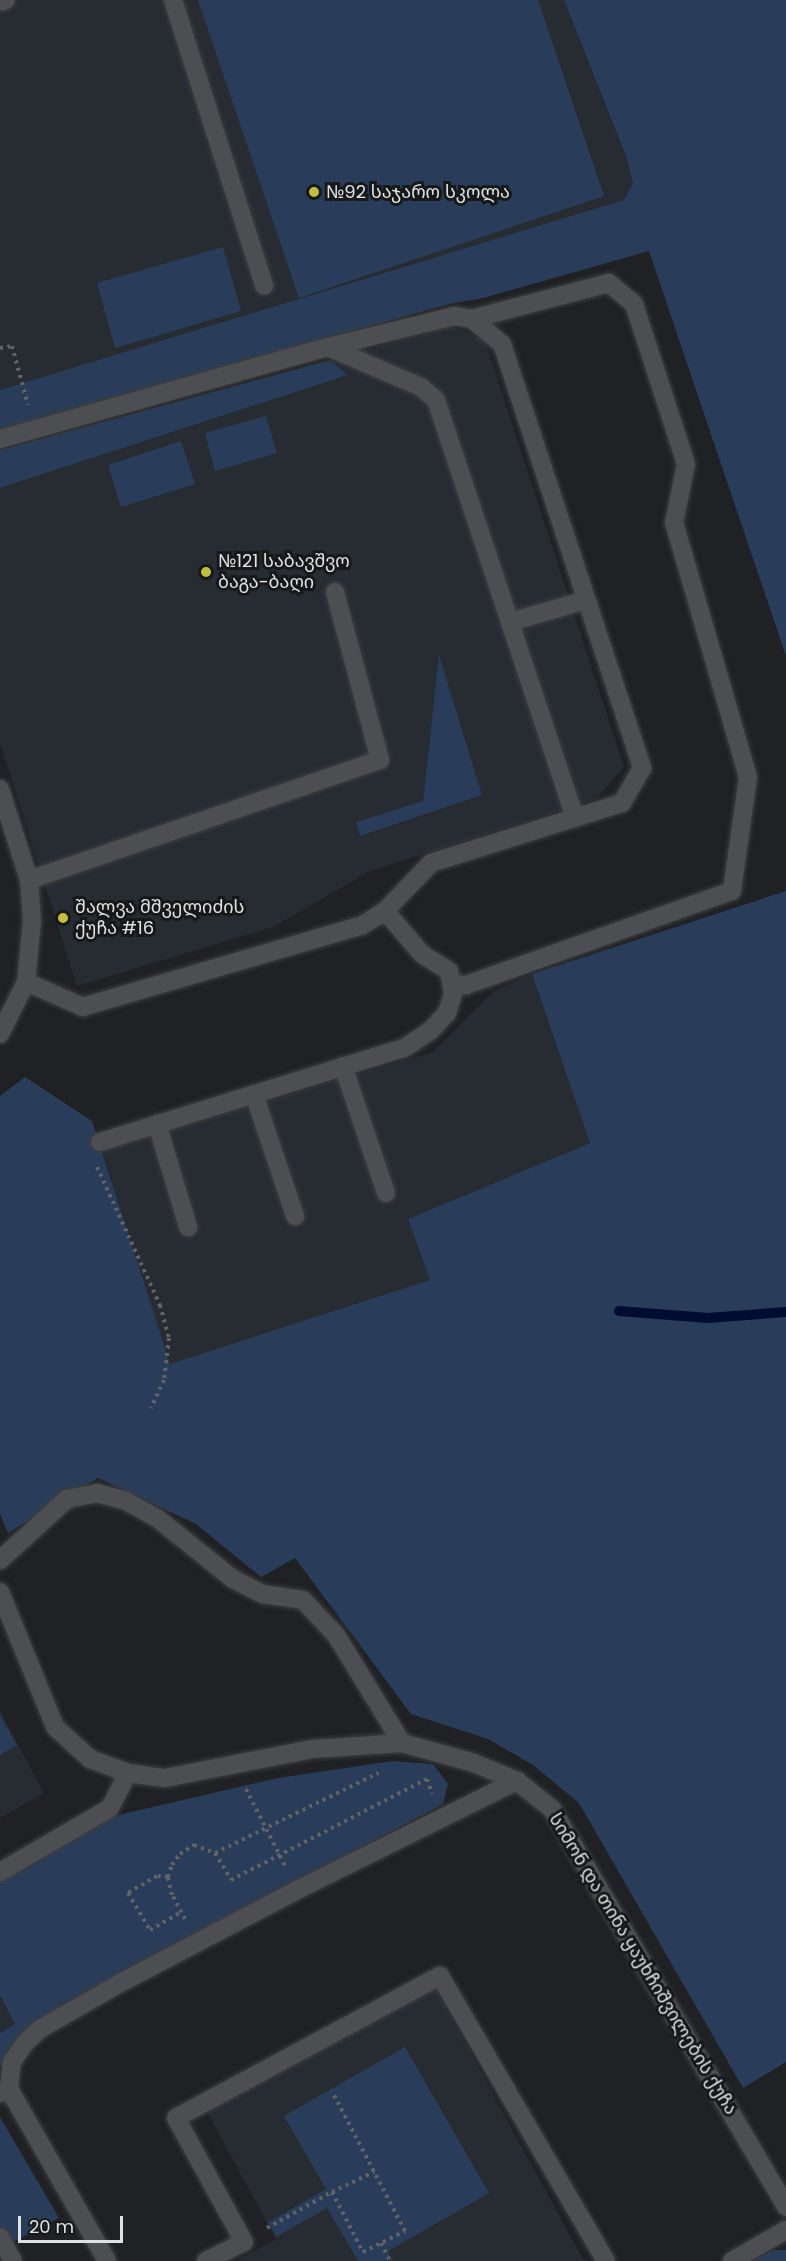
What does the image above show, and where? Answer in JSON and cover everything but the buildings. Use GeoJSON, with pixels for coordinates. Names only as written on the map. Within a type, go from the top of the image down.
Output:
{"type":"FeatureCollection","features":[{"type":"Feature","properties":{"kind":"street"},"geometry":{"type":"LineString","coordinates":[[0,2],[6,0]]}},
{"type":"Feature","properties":{"kind":"street"},"geometry":{"type":"LineString","coordinates":[[173,0],[264,286]]}},
{"type":"Feature","properties":{"kind":"street"},"geometry":{"type":"LineString","coordinates":[[0,439],[328,347],[454,316],[472,319],[609,283],[633,304],[686,464],[674,523],[747,777],[732,891],[466,985],[452,984]]}},
{"type":"Feature","properties":{"kind":"street"},"geometry":{"type":"LineString","coordinates":[[26,982],[83,1006],[363,925],[385,911],[431,863],[622,803],[642,768],[502,344],[472,319]]}},
{"type":"Feature","properties":{"kind":"street"},"geometry":{"type":"LineString","coordinates":[[328,347],[421,387],[436,400],[575,817]]}},
{"type":"Feature","properties":{"kind":"street"},"geometry":{"type":"LineString","coordinates":[[28,880],[380,760],[335,592]]}},
{"type":"Feature","properties":{"kind":"street"},"geometry":{"type":"LineString","coordinates":[[510,622],[586,600]]}},
{"type":"Feature","properties":{"kind":"street"},"geometry":{"type":"LineString","coordinates":[[0,1034],[26,982],[32,921],[28,880],[2,800]]}},
{"type":"Feature","properties":{"kind":"street"},"geometry":{"type":"LineString","coordinates":[[100,1142],[406,1047],[431,1030],[447,1013],[453,994],[449,971],[422,954],[385,911]]}},
{"type":"Feature","properties":{"kind":"street"},"geometry":{"type":"LineString","coordinates":[[343,1066],[386,1194]]}},
{"type":"Feature","properties":{"kind":"street"},"geometry":{"type":"LineString","coordinates":[[254,1094],[295,1216]]}},
{"type":"Feature","properties":{"kind":"street"},"geometry":{"type":"LineString","coordinates":[[157,1124],[188,1227]]}},
{"type":"Feature","properties":{"kind":"street"},"geometry":{"type":"LineString","coordinates":[[0,1560],[67,1499],[97,1492],[126,1501],[157,1518],[233,1579],[263,1594],[303,1600],[336,1635],[402,1743]]}},
{"type":"Feature","properties":{"kind":"street","name":"სიმონ და თინა ყაუხჩიშვილების ქუჩა"},"geometry":{"type":"LineString","coordinates":[[0,1592],[55,1727],[90,1759],[128,1773],[165,1778],[313,1749],[402,1743],[474,1763],[517,1781],[552,1809],[786,2207]]}},
{"type":"Feature","properties":{"kind":"street"},"geometry":{"type":"LineString","coordinates":[[0,1872],[110,1808],[128,1773]]}},
{"type":"Feature","properties":{"kind":"street"},"geometry":{"type":"LineString","coordinates":[[107,2261],[4,2091],[12,2062],[25,2043],[40,2029],[198,1942],[297,1890],[517,1781]]}},
{"type":"Feature","properties":{"kind":"street"},"geometry":{"type":"LineString","coordinates":[[206,2261],[244,2242],[176,2118],[440,1976],[606,2261]]}},
{"type":"Feature","properties":{"kind":"street"},"geometry":{"type":"LineString","coordinates":[[732,2261],[786,2230]]}},
{"type":"Feature","properties":{"kind":"street"},"geometry":{"type":"LineString","coordinates":[[0,2237],[13,2261]]}},
{"type":"Feature","properties":{"kind":"path"},"geometry":{"type":"LineString","coordinates":[[0,348],[12,346],[35,429]]}},
{"type":"Feature","properties":{"kind":"path"},"geometry":{"type":"LineString","coordinates":[[100,1142],[93,1153],[98,1170],[160,1305],[170,1338],[164,1380],[152,1408]]}},
{"type":"Feature","properties":{"kind":"path"},"geometry":{"type":"LineString","coordinates":[[234,1764],[297,1890]]}},
{"type":"Feature","properties":{"kind":"path"},"geometry":{"type":"LineString","coordinates":[[215,1853],[385,1770],[375,1769]]}},
{"type":"Feature","properties":{"kind":"path"},"geometry":{"type":"LineString","coordinates":[[418,1776],[427,1779],[433,1792],[428,1802]]}},
{"type":"Feature","properties":{"kind":"path"},"geometry":{"type":"LineString","coordinates":[[198,1942],[172,1895],[168,1877],[176,1859],[194,1845],[215,1853],[231,1880],[427,1779]]}},
{"type":"Feature","properties":{"kind":"path"},"geometry":{"type":"LineString","coordinates":[[247,1790],[257,1788]]}},
{"type":"Feature","properties":{"kind":"path"},"geometry":{"type":"LineString","coordinates":[[168,1877],[157,1876],[128,1893],[150,1930],[181,1912]]}},
{"type":"Feature","properties":{"kind":"path"},"geometry":{"type":"LineString","coordinates":[[332,2192],[363,2252],[405,2231],[333,2095]]}},
{"type":"Feature","properties":{"kind":"path"},"geometry":{"type":"LineString","coordinates":[[244,2242],[332,2192],[374,2172]]}},
{"type":"Feature","properties":{"kind":"path"},"geometry":{"type":"LineString","coordinates":[[381,2243],[390,2261]]}},
{"type":"Feature","properties":{"kind":"shaded area","name":"№92 საჯარო სკოლა"},"geometry":{"type":"Polygon","coordinates":[[[0,0],[564,0],[626,156],[633,183],[624,200],[603,208],[0,390],[0,0]]]}},
{"type":"Feature","properties":{"kind":"shaded area"},"geometry":{"type":"Polygon","coordinates":[[[198,0],[538,0],[604,196],[299,298],[198,0]]]}},
{"type":"Feature","properties":{"kind":"shaded area"},"geometry":{"type":"Polygon","coordinates":[[[564,0],[786,0],[786,656],[649,251],[0,429],[0,390],[624,200],[633,183],[626,156],[564,0]]]}},
{"type":"Feature","properties":{"kind":"shaded area"},"geometry":{"type":"Polygon","coordinates":[[[223,247],[241,311],[115,348],[97,283],[223,247]]]}},
{"type":"Feature","properties":{"kind":"shaded area","name":"№121 საბავშვო ბაგა-ბაღი"},"geometry":{"type":"Polygon","coordinates":[[[451,326],[485,340],[624,767],[596,799],[370,871],[273,927],[77,986],[0,743],[0,488],[348,375],[330,360],[451,326]],[[439,657],[423,801],[357,822],[360,836],[482,795],[439,657]]]}},
{"type":"Feature","properties":{"kind":"shaded area"},"geometry":{"type":"Polygon","coordinates":[[[330,360],[348,375],[0,488],[0,450],[330,360]]]}},
{"type":"Feature","properties":{"kind":"shaded area"},"geometry":{"type":"Polygon","coordinates":[[[266,416],[277,453],[215,471],[205,433],[266,416]]]}},
{"type":"Feature","properties":{"kind":"shaded area"},"geometry":{"type":"Polygon","coordinates":[[[181,441],[195,484],[121,507],[108,465],[181,441]]]}},
{"type":"Feature","properties":{"kind":"shaded area"},"geometry":{"type":"Polygon","coordinates":[[[439,655],[482,795],[360,836],[356,822],[423,801],[439,655]]]}},
{"type":"Feature","properties":{"kind":"shaded area"},"geometry":{"type":"Polygon","coordinates":[[[786,891],[786,2062],[743,2088],[579,1803],[533,1765],[488,1739],[411,1714],[295,1558],[261,1577],[196,1524],[98,1478],[8,1533],[0,1514],[0,1096],[25,1077],[92,1121],[170,1364],[430,1280],[408,1219],[590,1143],[532,974],[786,891]]]}},
{"type":"Feature","properties":{"kind":"shaded area"},"geometry":{"type":"Polygon","coordinates":[[[532,974],[590,1143],[408,1219],[430,1280],[169,1365],[102,1150],[433,1052],[494,991],[532,974]]]}},
{"type":"Feature","properties":{"kind":"shaded area"},"geometry":{"type":"Polygon","coordinates":[[[0,1711],[44,1793],[0,1818],[0,1711]]]}},
{"type":"Feature","properties":{"kind":"shaded area"},"geometry":{"type":"Polygon","coordinates":[[[0,1715],[17,1745],[0,1755],[0,1715]]]}},
{"type":"Feature","properties":{"kind":"shaded area"},"geometry":{"type":"Polygon","coordinates":[[[393,1761],[433,1764],[448,1784],[443,1804],[133,1969],[22,2037],[0,2068],[0,2033],[15,2024],[0,1995],[0,1879],[97,1820],[278,1778],[393,1761]]]}},
{"type":"Feature","properties":{"kind":"shaded area"},"geometry":{"type":"Polygon","coordinates":[[[434,1986],[584,2261],[393,2261],[388,2251],[326,2189],[268,2222],[276,2237],[327,2207],[358,2261],[236,2261],[276,2239],[206,2110],[434,1986]]]}},
{"type":"Feature","properties":{"kind":"shaded area"},"geometry":{"type":"Polygon","coordinates":[[[0,1995],[15,2024],[0,2033],[0,1995]]]}},
{"type":"Feature","properties":{"kind":"shaded area"},"geometry":{"type":"Polygon","coordinates":[[[405,2047],[489,2193],[388,2251],[393,2261],[358,2261],[327,2208],[276,2237],[268,2222],[326,2189],[284,2116],[405,2047]]]}},
{"type":"Feature","properties":{"kind":"shaded area"},"geometry":{"type":"Polygon","coordinates":[[[0,2117],[59,2218],[0,2249],[0,2117]]]}},
{"type":"Feature","properties":{"kind":"shaded area"},"geometry":{"type":"Polygon","coordinates":[[[773,2250],[786,2250],[786,2261],[751,2261],[773,2250]]]}},
{"type":"Feature","properties":{"kind":"waterway"},"geometry":{"type":"LineString","coordinates":[[619,1311],[708,1318],[786,1312]]}},
{"type":"Feature","properties":{"kind":"place","name":"№92 საჯარო სკოლა"},"geometry":{"type":"Point","coordinates":[314,192]}},
{"type":"Feature","properties":{"kind":"place","name":"№121 საბავშვო ბაგა-ბაღი"},"geometry":{"type":"Point","coordinates":[206,572]}},
{"type":"Feature","properties":{"kind":"place","name":"შალვა მშველიძის ქუჩა #16"},"geometry":{"type":"Point","coordinates":[63,918]}}]}
